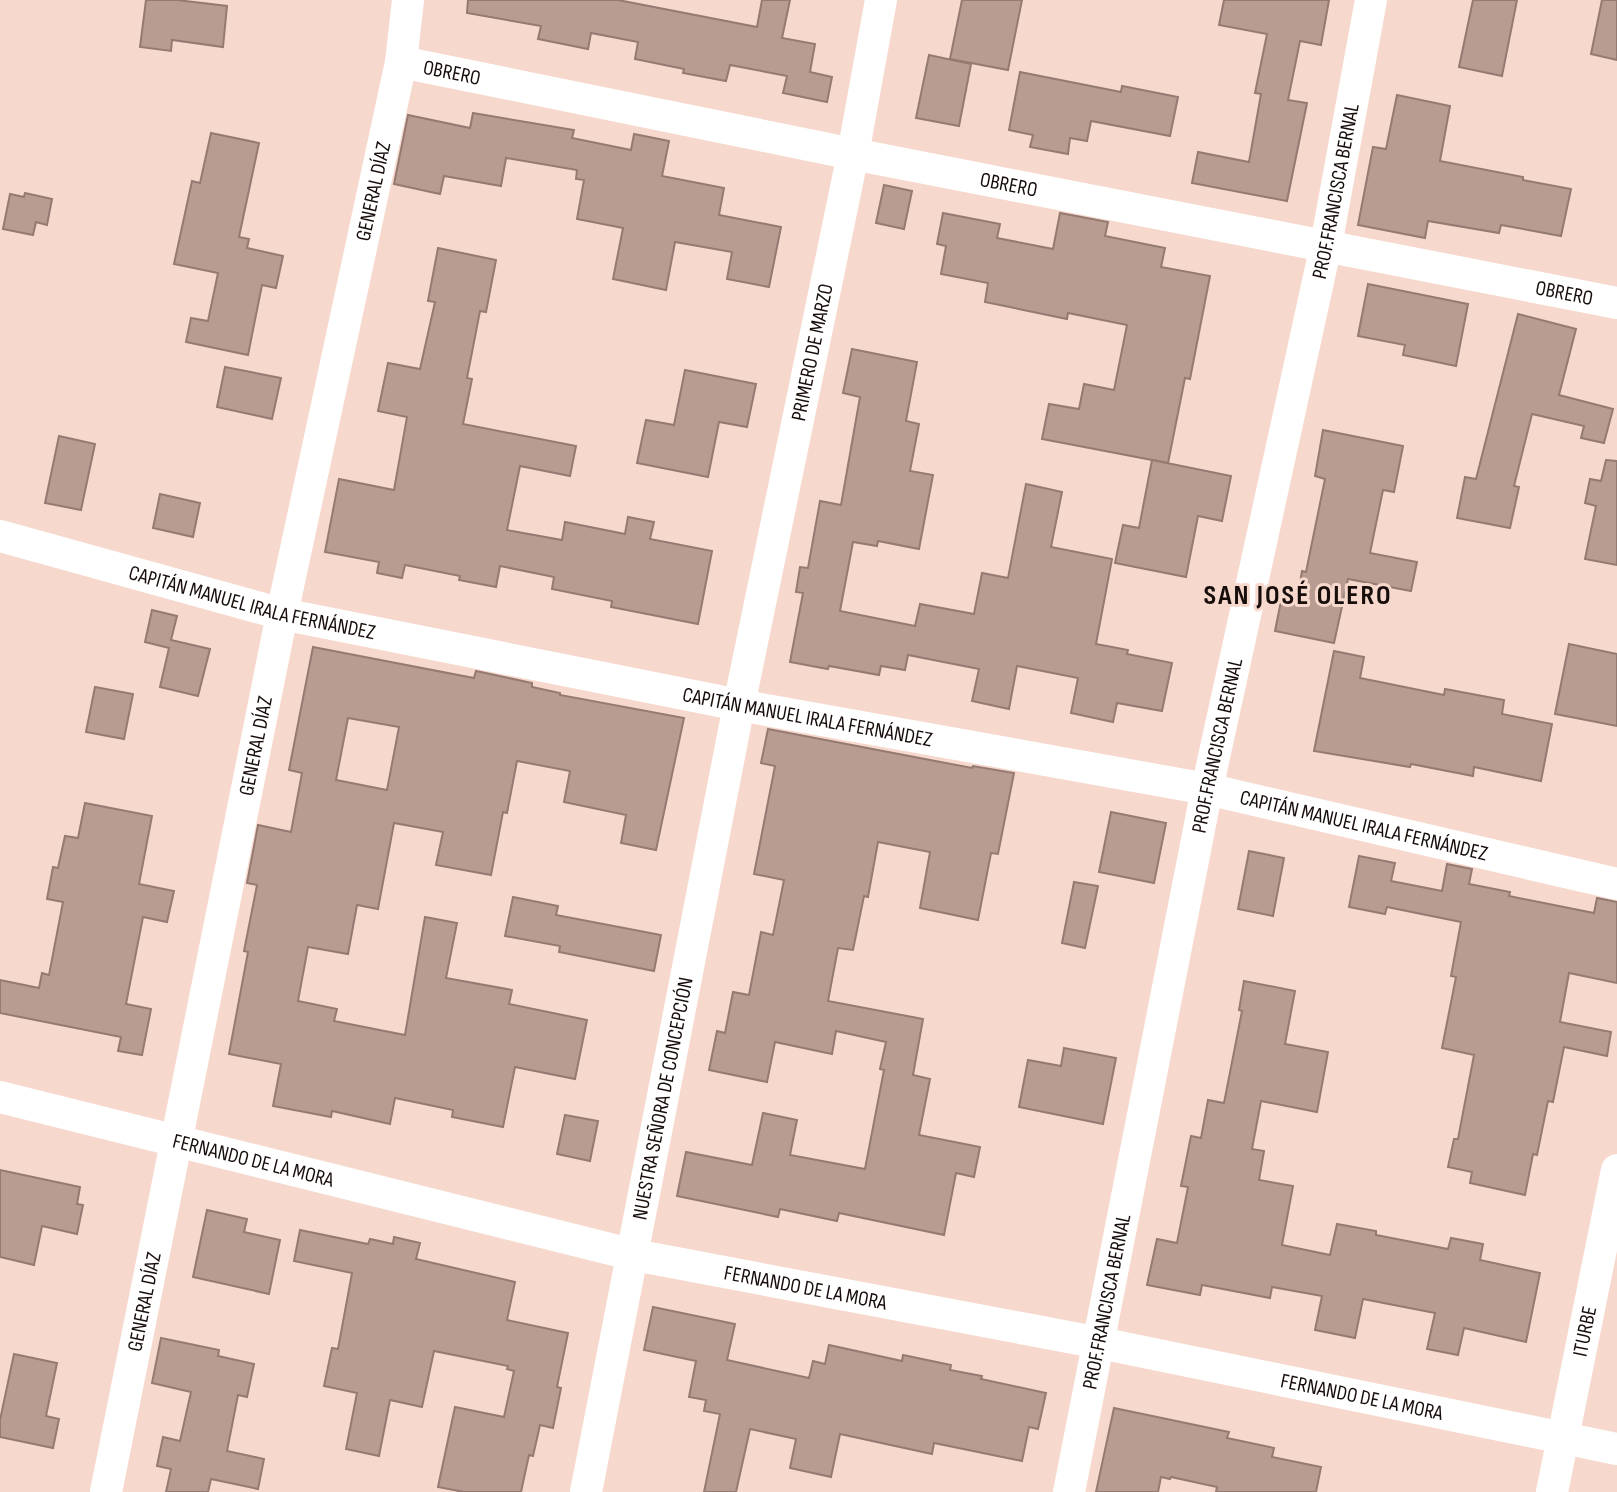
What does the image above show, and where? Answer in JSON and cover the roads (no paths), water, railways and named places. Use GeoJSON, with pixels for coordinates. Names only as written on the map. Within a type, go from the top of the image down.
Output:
{"type":"FeatureCollection","features":[{"type":"Feature","properties":{"kind":"street","name":"GENERAL DÍAZ"},"geometry":{"type":"LineString","coordinates":[[106,1492],[282,614],[401,62],[408,0]]}},
{"type":"Feature","properties":{"kind":"street","name":"PRIMERO DE MARZO"},"geometry":{"type":"LineString","coordinates":[[739,705],[853,154],[881,0]]}},
{"type":"Feature","properties":{"kind":"street","name":"PROF.FRANCISCA BERNAL"},"geometry":{"type":"LineString","coordinates":[[1069,1492],[1207,789],[1325,244],[1371,0]]}},
{"type":"Feature","properties":{"kind":"street","name":"OBRERO"},"geometry":{"type":"LineString","coordinates":[[401,62],[853,154],[1617,303]]}},
{"type":"Feature","properties":{"kind":"street","name":"CAPITÁN MANUEL IRALA FERNÁNDEZ"},"geometry":{"type":"LineString","coordinates":[[0,536],[282,614],[739,705],[1207,789],[1617,884]]}},
{"type":"Feature","properties":{"kind":"street","name":"NUESTRA SEÑORA DE CONCEPCIÓN"},"geometry":{"type":"LineString","coordinates":[[586,1492],[739,705]]}},
{"type":"Feature","properties":{"kind":"street","name":"FERNANDO DE LA MORA"},"geometry":{"type":"LineString","coordinates":[[0,1097],[634,1255],[1100,1343],[1617,1449]]}},
{"type":"Feature","properties":{"kind":"street","name":"ITURBE"},"geometry":{"type":"LineString","coordinates":[[1552,1492],[1617,1170]]}},
{"type":"Feature","properties":{"kind":"district","name":"SAN JOSÉ OLERO"},"geometry":{"type":"Point","coordinates":[1298,595]}}]}
